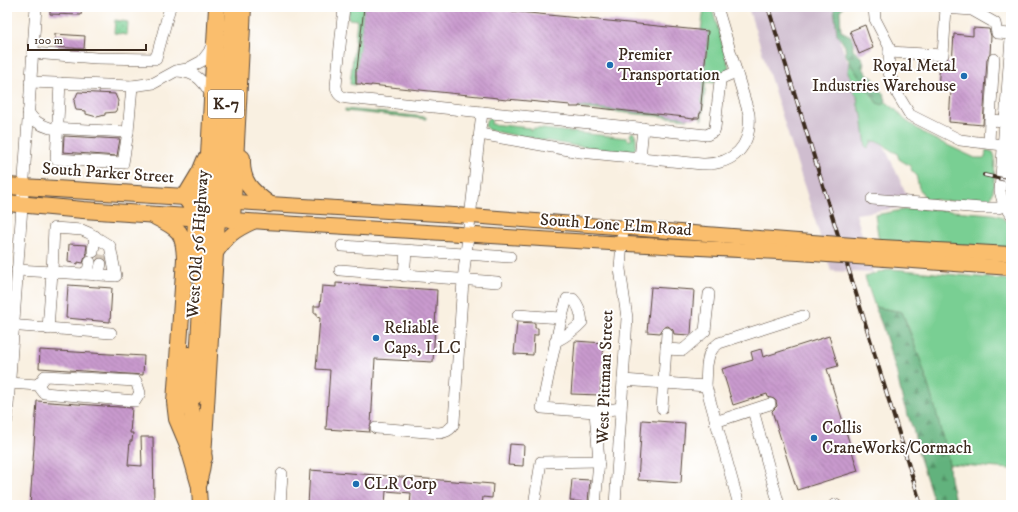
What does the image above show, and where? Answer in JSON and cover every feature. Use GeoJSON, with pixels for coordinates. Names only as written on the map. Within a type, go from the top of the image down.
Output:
{"type":"FeatureCollection","features":[{"type":"Feature","properties":{"kind":"highway","name":"West Old 56 Highway"},"geometry":{"type":"LineString","coordinates":[[217,7],[214,39],[209,152],[220,201]]}},
{"type":"Feature","properties":{"kind":"highway","name":"West Old 56 Highway"},"geometry":{"type":"LineString","coordinates":[[213,219],[220,201],[233,7]]}},
{"type":"Feature","properties":{"kind":"highway"},"geometry":{"type":"LineString","coordinates":[[204,458],[196,431],[188,393],[187,370],[213,219],[220,201],[244,7]]}},
{"type":"Feature","properties":{"kind":"highway"},"geometry":{"type":"LineString","coordinates":[[252,7],[242,166],[248,186],[269,204]]}},
{"type":"Feature","properties":{"kind":"highway","name":"K-7"},"geometry":{"type":"LineString","coordinates":[[185,197],[200,172],[209,152]]}},
{"type":"Feature","properties":{"kind":"highway","name":"South Parker Street"},"geometry":{"type":"LineString","coordinates":[[7,186],[185,197],[220,201]]}},
{"type":"Feature","properties":{"kind":"highway"},"geometry":{"type":"LineString","coordinates":[[185,197],[192,207],[213,219]]}},
{"type":"Feature","properties":{"kind":"highway"},"geometry":{"type":"LineString","coordinates":[[14,204],[213,219]]}},
{"type":"Feature","properties":{"kind":"highway"},"geometry":{"type":"LineString","coordinates":[[153,215],[172,225],[178,230],[184,245],[185,259],[175,402],[177,419],[188,445],[199,483]]}},
{"type":"Feature","properties":{"kind":"main road","name":"South Lone Elm Road"},"geometry":{"type":"LineString","coordinates":[[220,201],[623,227],[798,247],[883,253],[1011,268]]}},
{"type":"Feature","properties":{"kind":"main road","name":"South Lone Elm Road"},"geometry":{"type":"LineString","coordinates":[[213,219],[469,234],[622,245],[798,247]]}},
{"type":"Feature","properties":{"kind":"main road","name":"West Old 56 Highway"},"geometry":{"type":"LineString","coordinates":[[199,483],[204,458],[216,253],[213,219]]}},
{"type":"Feature","properties":{"kind":"main road"},"geometry":{"type":"LineString","coordinates":[[216,253],[224,241],[232,233],[240,227],[255,221]]}},
{"type":"Feature","properties":{"kind":"main road","name":"South Lone Elm Road"},"geometry":{"type":"LineString","coordinates":[[883,253],[1011,254]]}},
{"type":"Feature","properties":{"kind":"main road","name":"West Old 56 Highway"},"geometry":{"type":"LineString","coordinates":[[196,431],[196,459],[200,505]]}},
{"type":"Feature","properties":{"kind":"street"},"geometry":{"type":"LineString","coordinates":[[7,420],[10,325],[17,270],[12,258],[14,204],[23,187],[36,7]]}},
{"type":"Feature","properties":{"kind":"street"},"geometry":{"type":"LineString","coordinates":[[33,53],[96,58],[156,59],[170,7]]}},
{"type":"Feature","properties":{"kind":"street"},"geometry":{"type":"LineString","coordinates":[[344,7],[336,86],[341,96],[347,98],[707,135],[711,134],[715,128],[720,81],[722,78],[736,72]]}},
{"type":"Feature","properties":{"kind":"street"},"geometry":{"type":"LineString","coordinates":[[480,134],[575,151],[640,158],[710,165],[727,160],[739,152],[747,136],[749,114],[717,7]]}},
{"type":"Feature","properties":{"kind":"street"},"geometry":{"type":"LineString","coordinates":[[874,7],[875,19],[889,46],[889,73],[898,95],[910,114],[960,140],[989,143],[1006,150]]}},
{"type":"Feature","properties":{"kind":"street"},"geometry":{"type":"LineString","coordinates":[[889,52],[943,55],[945,8],[972,10],[995,23],[997,33],[1011,34]]}},
{"type":"Feature","properties":{"kind":"street"},"geometry":{"type":"LineString","coordinates":[[1008,210],[1001,198],[1000,191],[1006,150],[1005,121],[1011,38]]}},
{"type":"Feature","properties":{"kind":"street"},"geometry":{"type":"LineString","coordinates":[[30,82],[132,86],[154,83],[176,71],[187,69],[202,61],[209,52],[214,39]]}},
{"type":"Feature","properties":{"kind":"street"},"geometry":{"type":"LineString","coordinates":[[989,143],[994,59]]}},
{"type":"Feature","properties":{"kind":"street"},"geometry":{"type":"LineString","coordinates":[[176,71],[190,73],[197,76],[211,94]]}},
{"type":"Feature","properties":{"kind":"street"},"geometry":{"type":"LineString","coordinates":[[60,83],[54,128],[56,159],[123,163],[128,132],[132,86]]}},
{"type":"Feature","properties":{"kind":"street"},"geometry":{"type":"LineString","coordinates":[[28,112],[33,120],[39,124],[54,128],[128,132]]}},
{"type":"Feature","properties":{"kind":"street"},"geometry":{"type":"LineString","coordinates":[[376,428],[439,432],[445,431],[452,426],[455,418],[463,280],[482,112]]}},
{"type":"Feature","properties":{"kind":"street"},"geometry":{"type":"LineString","coordinates":[[990,120],[1005,121]]}},
{"type":"Feature","properties":{"kind":"street"},"geometry":{"type":"LineString","coordinates":[[26,146],[34,133],[54,128]]}},
{"type":"Feature","properties":{"kind":"street"},"geometry":{"type":"LineString","coordinates":[[640,158],[643,128]]}},
{"type":"Feature","properties":{"kind":"street"},"geometry":{"type":"LineString","coordinates":[[872,199],[1008,210]]}},
{"type":"Feature","properties":{"kind":"street"},"geometry":{"type":"LineString","coordinates":[[82,230],[83,210]]}},
{"type":"Feature","properties":{"kind":"street","name":"West Pittman Street"},"geometry":{"type":"LineString","coordinates":[[615,505],[627,318],[620,269],[623,227]]}},
{"type":"Feature","properties":{"kind":"street"},"geometry":{"type":"LineString","coordinates":[[17,270],[52,272],[90,275],[116,276],[110,246],[82,230],[54,228],[52,272],[48,329]]}},
{"type":"Feature","properties":{"kind":"street"},"geometry":{"type":"LineString","coordinates":[[90,275],[88,270],[105,248],[99,239]]}},
{"type":"Feature","properties":{"kind":"street"},"geometry":{"type":"LineString","coordinates":[[342,246],[510,258]]}},
{"type":"Feature","properties":{"kind":"street"},"geometry":{"type":"LineString","coordinates":[[404,276],[406,251]]}},
{"type":"Feature","properties":{"kind":"street"},"geometry":{"type":"LineString","coordinates":[[340,270],[497,282]]}},
{"type":"Feature","properties":{"kind":"street"},"geometry":{"type":"LineString","coordinates":[[666,349],[683,350],[704,331],[709,294]]}},
{"type":"Feature","properties":{"kind":"street"},"geometry":{"type":"LineString","coordinates":[[555,342],[567,336],[582,322],[581,314],[573,298],[567,299],[555,342],[542,408],[595,412],[621,408]]}},
{"type":"Feature","properties":{"kind":"street"},"geometry":{"type":"LineString","coordinates":[[518,315],[562,318]]}},
{"type":"Feature","properties":{"kind":"street"},"geometry":{"type":"LineString","coordinates":[[739,505],[706,386],[709,355],[720,343],[803,316]]}},
{"type":"Feature","properties":{"kind":"street"},"geometry":{"type":"LineString","coordinates":[[10,325],[111,334]]}},
{"type":"Feature","properties":{"kind":"street"},"geometry":{"type":"LineString","coordinates":[[662,408],[667,333]]}},
{"type":"Feature","properties":{"kind":"street"},"geometry":{"type":"LineString","coordinates":[[9,383],[38,385],[44,393],[120,400],[135,401],[140,393],[136,381],[45,376],[38,385]]}},
{"type":"Feature","properties":{"kind":"street"},"geometry":{"type":"LineString","coordinates":[[623,380],[706,386]]}},
{"type":"Feature","properties":{"kind":"street"},"geometry":{"type":"LineString","coordinates":[[715,422],[770,404]]}},
{"type":"Feature","properties":{"kind":"street"},"geometry":{"type":"LineString","coordinates":[[752,410],[779,505]]}},
{"type":"Feature","properties":{"kind":"street"},"geometry":{"type":"LineString","coordinates":[[595,412],[599,461],[595,505]]}},
{"type":"Feature","properties":{"kind":"street"},"geometry":{"type":"LineString","coordinates":[[534,505],[541,462],[599,461]]}},
{"type":"Feature","properties":{"kind":"street"},"geometry":{"type":"LineString","coordinates":[[280,505],[282,474]]}},
{"type":"Feature","properties":{"kind":"shaded area"},"geometry":{"type":"Polygon","coordinates":[[[748,7],[839,7],[840,42],[865,105],[912,206],[856,214],[873,273],[831,271],[748,7]]]}},
{"type":"Feature","properties":{"kind":"green space"},"geometry":{"type":"Polygon","coordinates":[[[349,7],[364,7],[355,85],[350,84],[357,20],[348,19],[349,7]]]}},
{"type":"Feature","properties":{"kind":"green space"},"geometry":{"type":"Polygon","coordinates":[[[834,7],[843,7],[840,11],[841,31],[851,36],[853,50],[862,58],[864,63],[863,68],[867,74],[874,79],[874,86],[877,90],[882,92],[885,96],[886,100],[883,105],[877,103],[870,92],[862,86],[860,77],[846,55],[845,46],[837,34],[834,7]]]}},
{"type":"Feature","properties":{"kind":"green space"},"geometry":{"type":"Polygon","coordinates":[[[704,8],[709,8],[713,12],[729,67],[727,71],[714,83],[706,82],[701,120],[701,104],[708,32],[701,31],[704,8]]]}},
{"type":"Feature","properties":{"kind":"green space"},"geometry":{"type":"Polygon","coordinates":[[[115,20],[128,22],[127,35],[114,33],[115,20]]]}},
{"type":"Feature","properties":{"kind":"green space"},"geometry":{"type":"Polygon","coordinates":[[[849,61],[860,77],[862,86],[870,92],[877,103],[885,101],[905,120],[930,137],[975,158],[985,158],[986,150],[993,152],[995,157],[993,189],[990,200],[987,204],[926,199],[919,188],[916,175],[910,166],[899,159],[897,153],[893,152],[877,141],[872,141],[868,148],[866,147],[862,115],[858,106],[857,96],[853,91],[853,82],[848,72],[849,61]]]}},
{"type":"Feature","properties":{"kind":"green space"},"geometry":{"type":"Polygon","coordinates":[[[577,106],[688,117],[688,119],[577,108],[577,106]]]}},
{"type":"Feature","properties":{"kind":"green space"},"geometry":{"type":"Polygon","coordinates":[[[345,109],[426,117],[426,119],[345,111],[345,109]]]}},
{"type":"Feature","properties":{"kind":"green space"},"geometry":{"type":"Polygon","coordinates":[[[492,118],[491,124],[530,128],[530,130],[533,128],[627,138],[628,140],[632,139],[630,136],[633,132],[636,136],[636,147],[633,151],[629,152],[626,150],[626,152],[575,146],[531,138],[531,136],[528,138],[488,130],[485,126],[487,119],[492,118]]]}},
{"type":"Feature","properties":{"kind":"green space"},"geometry":{"type":"Polygon","coordinates":[[[914,208],[992,214],[1000,216],[1011,225],[1011,249],[879,241],[875,215],[914,208]]]}},
{"type":"Feature","properties":{"kind":"green space"},"geometry":{"type":"Polygon","coordinates":[[[891,269],[1011,280],[1011,469],[949,464],[923,368],[902,312],[875,307],[865,277],[891,269]]]}},
{"type":"Feature","properties":{"kind":"green space"},"geometry":{"type":"Polygon","coordinates":[[[875,307],[902,312],[920,359],[936,411],[949,464],[950,479],[956,505],[935,505],[919,455],[913,429],[903,402],[896,370],[875,307]]]}},
{"type":"Feature","properties":{"kind":"building"},"geometry":{"type":"Polygon","coordinates":[[[50,7],[82,7],[81,15],[50,14],[50,7]]]}},
{"type":"Feature","properties":{"kind":"building"},"geometry":{"type":"Polygon","coordinates":[[[364,7],[469,7],[708,31],[701,113],[699,118],[694,119],[356,84],[356,68],[357,69],[364,7]]]}},
{"type":"Feature","properties":{"kind":"building"},"geometry":{"type":"Polygon","coordinates":[[[865,25],[873,48],[859,54],[850,31],[865,25]]]}},
{"type":"Feature","properties":{"kind":"building","name":"Royal Metal Industries Warehouse"},"geometry":{"type":"Polygon","coordinates":[[[973,28],[989,29],[991,36],[990,54],[987,59],[983,125],[949,122],[951,90],[938,89],[940,62],[952,63],[954,34],[973,36],[973,28]]]}},
{"type":"Feature","properties":{"kind":"building"},"geometry":{"type":"Polygon","coordinates":[[[55,34],[85,36],[84,49],[55,47],[55,34]]]}},
{"type":"Feature","properties":{"kind":"building"},"geometry":{"type":"Polygon","coordinates":[[[78,92],[115,94],[118,101],[117,109],[115,112],[105,113],[105,115],[97,117],[86,114],[86,111],[76,110],[74,101],[78,92]]]}},
{"type":"Feature","properties":{"kind":"building"},"geometry":{"type":"Polygon","coordinates":[[[64,136],[120,139],[117,156],[63,152],[64,136]]]}},
{"type":"Feature","properties":{"kind":"building"},"geometry":{"type":"Polygon","coordinates":[[[69,244],[87,245],[87,256],[85,257],[83,263],[78,262],[78,264],[68,262],[69,244]]]}},
{"type":"Feature","properties":{"kind":"building","name":"Reliable Caps, LLC"},"geometry":{"type":"Polygon","coordinates":[[[336,283],[437,290],[433,362],[375,359],[371,424],[369,428],[370,432],[326,429],[330,370],[316,369],[320,318],[317,317],[317,313],[314,313],[314,306],[320,306],[322,286],[336,287],[336,283]]]}},
{"type":"Feature","properties":{"kind":"building"},"geometry":{"type":"Polygon","coordinates":[[[68,285],[112,288],[110,322],[66,318],[68,285]]]}},
{"type":"Feature","properties":{"kind":"building"},"geometry":{"type":"Polygon","coordinates":[[[651,287],[694,290],[690,335],[674,334],[673,330],[668,326],[664,327],[660,333],[647,332],[651,287]]]}},
{"type":"Feature","properties":{"kind":"building"},"geometry":{"type":"Polygon","coordinates":[[[517,322],[535,323],[535,328],[538,328],[538,335],[534,335],[533,355],[514,354],[517,322]]]}},
{"type":"Feature","properties":{"kind":"building","name":"Collis CraneWorks/Cormach"},"geometry":{"type":"Polygon","coordinates":[[[829,336],[838,366],[827,369],[858,471],[797,490],[772,411],[777,406],[776,401],[768,397],[767,394],[733,405],[722,369],[753,360],[751,352],[761,349],[763,357],[829,336]]]}},
{"type":"Feature","properties":{"kind":"building"},"geometry":{"type":"Polygon","coordinates":[[[575,341],[604,343],[600,395],[571,394],[575,341]]]}},
{"type":"Feature","properties":{"kind":"building"},"geometry":{"type":"Polygon","coordinates":[[[40,350],[144,356],[143,375],[39,368],[40,350]]]}},
{"type":"Feature","properties":{"kind":"building"},"geometry":{"type":"Polygon","coordinates":[[[37,401],[132,408],[130,433],[133,433],[132,441],[130,441],[128,465],[142,466],[141,437],[153,437],[154,505],[30,505],[37,401]]]}},
{"type":"Feature","properties":{"kind":"building"},"geometry":{"type":"Polygon","coordinates":[[[642,420],[685,423],[681,483],[638,480],[642,420]]]}},
{"type":"Feature","properties":{"kind":"building"},"geometry":{"type":"Polygon","coordinates":[[[510,444],[524,445],[523,466],[508,465],[510,444]]]}},
{"type":"Feature","properties":{"kind":"building"},"geometry":{"type":"Polygon","coordinates":[[[310,470],[493,484],[492,498],[483,497],[482,505],[410,505],[411,493],[386,491],[385,505],[308,505],[310,470]]]}},
{"type":"Feature","properties":{"kind":"building"},"geometry":{"type":"Polygon","coordinates":[[[572,479],[590,480],[588,502],[570,501],[572,479]]]}},
{"type":"Feature","properties":{"kind":"tunnel"},"geometry":{"type":"LineString","coordinates":[[101,264],[103,255]]}},
{"type":"Feature","properties":{"kind":"railway"},"geometry":{"type":"LineString","coordinates":[[768,7],[921,505]]}},
{"type":"Feature","properties":{"kind":"railway"},"geometry":{"type":"LineString","coordinates":[[984,175],[1011,181]]}},
{"type":"Feature","properties":{"kind":"place","name":"Premier Transportation"},"geometry":{"type":"Point","coordinates":[610,65]}},
{"type":"Feature","properties":{"kind":"place","name":"Royal Metal Industries Warehouse"},"geometry":{"type":"Point","coordinates":[964,76]}},
{"type":"Feature","properties":{"kind":"place","name":"Reliable Caps, LLC"},"geometry":{"type":"Point","coordinates":[376,338]}},
{"type":"Feature","properties":{"kind":"place","name":"Collis CraneWorks/Cormach"},"geometry":{"type":"Point","coordinates":[814,438]}},
{"type":"Feature","properties":{"kind":"place","name":"CLR Corp"},"geometry":{"type":"Point","coordinates":[356,484]}}]}
